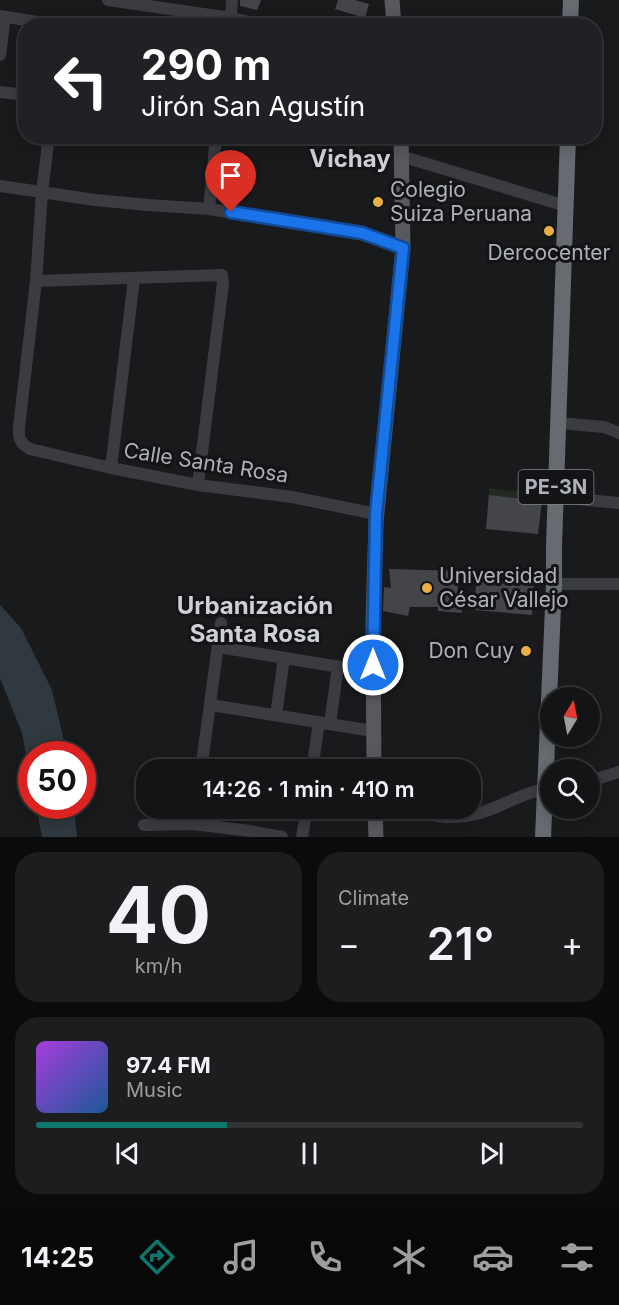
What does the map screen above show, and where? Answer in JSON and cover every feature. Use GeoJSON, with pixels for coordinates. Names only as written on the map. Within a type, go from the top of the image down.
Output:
{"type":"FeatureCollection","features":[{"type":"Feature","properties":{"kind":"highway"},"geometry":{"type":"LineString","coordinates":[[570,18],[571,0]]}},
{"type":"Feature","properties":{"kind":"highway","name":"PE-3N"},"geometry":{"type":"LineString","coordinates":[[548,759],[568,144]]}},
{"type":"Feature","properties":{"kind":"highway","name":"PE-3N"},"geometry":{"type":"LineString","coordinates":[[543,837],[544,819]]}},
{"type":"Feature","properties":{"kind":"main road"},"geometry":{"type":"LineString","coordinates":[[392,0],[393,18]]}},
{"type":"Feature","properties":{"kind":"main road"},"geometry":{"type":"LineString","coordinates":[[374,759],[373,621],[376,514],[403,248],[401,144]]}},
{"type":"Feature","properties":{"kind":"main road"},"geometry":{"type":"LineString","coordinates":[[375,819],[376,837]]}},
{"type":"Feature","properties":{"kind":"street"},"geometry":{"type":"LineString","coordinates":[[108,0],[158,4],[231,18],[232,0]]}},
{"type":"Feature","properties":{"kind":"street"},"geometry":{"type":"LineString","coordinates":[[0,55],[2,17],[18,19]]}},
{"type":"Feature","properties":{"kind":"street"},"geometry":{"type":"LineString","coordinates":[[0,92],[18,94]]}},
{"type":"Feature","properties":{"kind":"street"},"geometry":{"type":"LineString","coordinates":[[49,144],[42,192],[36,281],[222,275],[223,283],[198,485]]}},
{"type":"Feature","properties":{"kind":"street"},"geometry":{"type":"LineString","coordinates":[[209,209],[215,144]]}},
{"type":"Feature","properties":{"kind":"street"},"geometry":{"type":"LineString","coordinates":[[401,156],[566,206]]}},
{"type":"Feature","properties":{"kind":"street"},"geometry":{"type":"LineString","coordinates":[[0,186],[148,206],[209,209],[362,233],[403,248]]}},
{"type":"Feature","properties":{"kind":"street"},"geometry":{"type":"LineString","coordinates":[[111,468],[134,279]]}},
{"type":"Feature","properties":{"kind":"street","name":"Calle Santa Rosa"},"geometry":{"type":"LineString","coordinates":[[36,281],[18,436],[22,444],[30,449],[111,468],[198,485],[292,496],[376,514]]}},
{"type":"Feature","properties":{"kind":"street"},"geometry":{"type":"LineString","coordinates":[[559,423],[604,427],[619,434]]}},
{"type":"Feature","properties":{"kind":"street"},"geometry":{"type":"LineString","coordinates":[[556,497],[619,503]]}},
{"type":"Feature","properties":{"kind":"street"},"geometry":{"type":"LineString","coordinates":[[554,584],[619,584]]}},
{"type":"Feature","properties":{"kind":"street"},"geometry":{"type":"LineString","coordinates":[[203,759],[221,623]]}},
{"type":"Feature","properties":{"kind":"street"},"geometry":{"type":"LineString","coordinates":[[219,647],[352,669]]}},
{"type":"Feature","properties":{"kind":"street"},"geometry":{"type":"LineString","coordinates":[[276,715],[284,658]]}},
{"type":"Feature","properties":{"kind":"street"},"geometry":{"type":"LineString","coordinates":[[315,759],[338,666]]}},
{"type":"Feature","properties":{"kind":"street"},"geometry":{"type":"LineString","coordinates":[[211,705],[373,731]]}},
{"type":"Feature","properties":{"kind":"street"},"geometry":{"type":"LineString","coordinates":[[600,778],[619,772]]}},
{"type":"Feature","properties":{"kind":"street"},"geometry":{"type":"LineString","coordinates":[[481,813],[540,791]]}},
{"type":"Feature","properties":{"kind":"street"},"geometry":{"type":"LineString","coordinates":[[193,824],[194,819]]}},
{"type":"Feature","properties":{"kind":"street"},"geometry":{"type":"LineString","coordinates":[[302,837],[305,819]]}},
{"type":"Feature","properties":{"kind":"street"},"geometry":{"type":"LineString","coordinates":[[144,825],[193,824],[282,837]]}},
{"type":"Feature","properties":{"kind":"shaded area"},"geometry":{"type":"Polygon","coordinates":[[[489,488],[542,494],[538,534],[486,529],[489,488]]]}},
{"type":"Feature","properties":{"kind":"shaded area"},"geometry":{"type":"Polygon","coordinates":[[[0,605],[21,628],[52,690],[64,741],[23,741],[0,678],[0,605]]]}},
{"type":"Feature","properties":{"kind":"shaded area"},"geometry":{"type":"Polygon","coordinates":[[[39,819],[75,819],[77,837],[42,837],[39,819]]]}},
{"type":"Feature","properties":{"kind":"building"},"geometry":{"type":"Polygon","coordinates":[[[240,0],[261,0],[257,10],[240,6],[240,0]]]}},
{"type":"Feature","properties":{"kind":"building"},"geometry":{"type":"Polygon","coordinates":[[[338,0],[355,0],[369,4],[365,18],[335,9],[338,0]]]}},
{"type":"Feature","properties":{"kind":"building"},"geometry":{"type":"Polygon","coordinates":[[[489,495],[542,501],[538,534],[486,529],[489,495]]]}},
{"type":"Feature","properties":{"kind":"building"},"geometry":{"type":"Polygon","coordinates":[[[389,569],[461,571],[457,604],[462,604],[462,613],[438,611],[438,607],[410,607],[408,616],[383,611],[384,587],[391,588],[389,569]]]}},
{"type":"Feature","properties":{"kind":"building"},"geometry":{"type":"Polygon","coordinates":[[[477,572],[534,576],[532,615],[474,610],[477,572]]]}},
{"type":"Feature","properties":{"kind":"place","name":"Colegio Suiza Peruana"},"geometry":{"type":"Point","coordinates":[378,202]}},
{"type":"Feature","properties":{"kind":"place","name":"Dercocenter"},"geometry":{"type":"Point","coordinates":[549,231]}},
{"type":"Feature","properties":{"kind":"place","name":"Universidad César Vallejo"},"geometry":{"type":"Point","coordinates":[427,588]}},
{"type":"Feature","properties":{"kind":"place","name":"Don Cuy"},"geometry":{"type":"Point","coordinates":[526,651]}},
{"type":"Feature","properties":{"kind":"district","name":"Vichay"},"geometry":{"type":"Point","coordinates":[350,159]}},
{"type":"Feature","properties":{"kind":"district","name":"Urbanización Santa Rosa"},"geometry":{"type":"Point","coordinates":[255,620]}},
{"type":"Feature","properties":{"kind":"route"},"geometry":{"type":"LineString","coordinates":[[231,212],[362,233],[403,248],[376,514],[373,665]]}}]}
